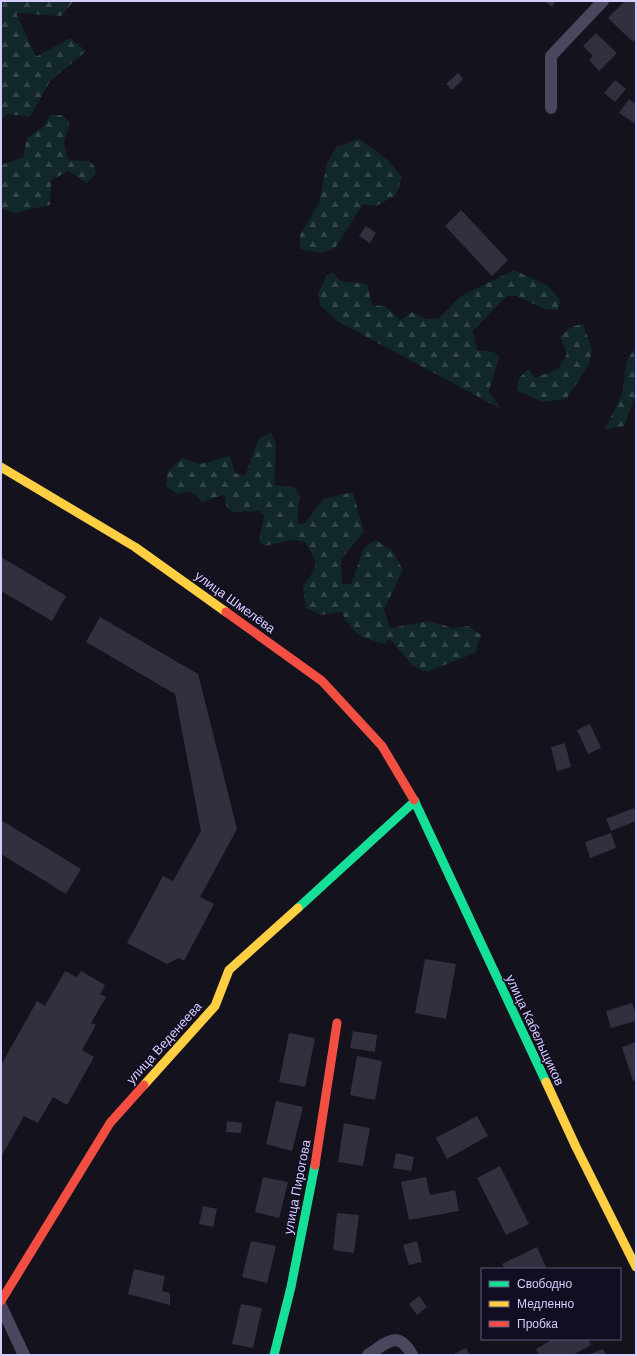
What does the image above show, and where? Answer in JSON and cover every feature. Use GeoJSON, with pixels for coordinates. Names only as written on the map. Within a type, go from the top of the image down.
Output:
{"type":"FeatureCollection","features":[{"type":"Feature","properties":{"kind":"main road","name":"улица Шмелёва"},"geometry":{"type":"LineString","coordinates":[[1,467],[135,547],[322,681],[382,746],[415,802]]}},
{"type":"Feature","properties":{"kind":"main road","name":"улица Кабельщиков"},"geometry":{"type":"LineString","coordinates":[[415,802],[576,1147],[636,1267]]}},
{"type":"Feature","properties":{"kind":"main road","name":"улица Веденеева"},"geometry":{"type":"LineString","coordinates":[[1,1301],[110,1124],[215,1006],[228,970],[415,802]]}},
{"type":"Feature","properties":{"kind":"main road","name":"улица Пирогова"},"geometry":{"type":"LineString","coordinates":[[274,1355],[291,1287],[315,1168],[337,1023]]}},
{"type":"Feature","properties":{"kind":"street"},"geometry":{"type":"LineString","coordinates":[[551,108],[551,56],[603,1]]}},
{"type":"Feature","properties":{"kind":"street"},"geometry":{"type":"LineString","coordinates":[[1,1306],[24,1355]]}},
{"type":"Feature","properties":{"kind":"street"},"geometry":{"type":"LineString","coordinates":[[368,1355],[393,1340],[400,1340],[410,1350]]}},
{"type":"Feature","properties":{"kind":"green space"},"geometry":{"type":"Polygon","coordinates":[[[1,1],[74,1],[61,16],[16,13],[36,57],[70,38],[86,51],[50,81],[30,117],[8,114],[1,120],[1,77],[3,71],[1,68],[1,1]]]}},
{"type":"Feature","properties":{"kind":"green space"},"geometry":{"type":"Polygon","coordinates":[[[51,115],[61,115],[70,122],[64,143],[68,160],[89,161],[95,167],[96,174],[86,183],[69,171],[51,180],[50,205],[13,213],[1,208],[1,165],[23,157],[27,138],[43,127],[51,115]]]}},
{"type":"Feature","properties":{"kind":"green space"},"geometry":{"type":"Polygon","coordinates":[[[359,139],[387,159],[402,177],[396,195],[376,206],[363,204],[335,248],[321,253],[300,249],[300,235],[319,203],[327,163],[336,147],[359,139]]]}},
{"type":"Feature","properties":{"kind":"green space"},"geometry":{"type":"Polygon","coordinates":[[[514,270],[547,285],[560,300],[558,310],[545,309],[517,296],[507,296],[473,331],[477,350],[494,352],[499,358],[489,391],[501,409],[337,321],[320,305],[318,293],[327,275],[333,273],[341,281],[367,284],[372,305],[385,306],[401,320],[412,312],[425,319],[438,319],[461,296],[514,270]]]}},
{"type":"Feature","properties":{"kind":"green space"},"geometry":{"type":"Polygon","coordinates":[[[583,324],[592,349],[589,365],[566,399],[542,402],[517,390],[519,378],[529,369],[535,378],[558,369],[567,354],[560,337],[570,327],[583,324]]]}},
{"type":"Feature","properties":{"kind":"green space"},"geometry":{"type":"Polygon","coordinates":[[[636,349],[636,398],[634,399],[624,426],[605,429],[622,394],[627,362],[636,349]]]}},
{"type":"Feature","properties":{"kind":"green space"},"geometry":{"type":"Polygon","coordinates":[[[271,432],[276,444],[274,485],[295,487],[300,497],[298,524],[305,523],[323,499],[353,492],[364,532],[341,559],[342,584],[351,584],[364,548],[375,540],[392,550],[403,570],[384,609],[390,628],[429,621],[453,628],[469,626],[481,635],[475,653],[427,672],[413,666],[389,638],[386,644],[364,637],[354,631],[341,612],[321,615],[306,608],[303,586],[314,569],[315,561],[305,542],[291,540],[265,546],[259,541],[264,516],[260,511],[233,512],[227,508],[224,495],[202,502],[191,491],[177,494],[166,486],[168,471],[182,458],[200,464],[230,456],[235,473],[245,476],[259,439],[271,432]]]}},
{"type":"Feature","properties":{"kind":"building"},"geometry":{"type":"Polygon","coordinates":[[[545,1],[556,1],[552,7],[545,1]]]}},
{"type":"Feature","properties":{"kind":"building"},"geometry":{"type":"Polygon","coordinates":[[[625,1],[636,1],[636,39],[633,42],[608,18],[625,1]]]}},
{"type":"Feature","properties":{"kind":"building"},"geometry":{"type":"Polygon","coordinates":[[[596,33],[617,53],[599,71],[589,60],[593,56],[583,46],[596,33]]]}},
{"type":"Feature","properties":{"kind":"building"},"geometry":{"type":"Polygon","coordinates":[[[458,73],[463,79],[452,90],[446,84],[458,73]]]}},
{"type":"Feature","properties":{"kind":"building"},"geometry":{"type":"Polygon","coordinates":[[[615,80],[626,89],[615,102],[604,93],[615,80]]]}},
{"type":"Feature","properties":{"kind":"building"},"geometry":{"type":"Polygon","coordinates":[[[629,99],[636,104],[636,124],[619,113],[629,99]]]}},
{"type":"Feature","properties":{"kind":"building"},"geometry":{"type":"Polygon","coordinates":[[[461,210],[508,260],[492,276],[445,226],[461,210]]]}},
{"type":"Feature","properties":{"kind":"building"},"geometry":{"type":"Polygon","coordinates":[[[366,226],[376,233],[370,243],[359,236],[366,226]]]}},
{"type":"Feature","properties":{"kind":"building"},"geometry":{"type":"Polygon","coordinates":[[[1,557],[66,596],[52,621],[1,591],[1,557]]]}},
{"type":"Feature","properties":{"kind":"building"},"geometry":{"type":"Polygon","coordinates":[[[100,617],[198,674],[237,829],[200,897],[214,904],[184,961],[179,958],[167,964],[127,943],[163,876],[173,881],[201,831],[175,694],[86,642],[100,617]]]}},
{"type":"Feature","properties":{"kind":"building"},"geometry":{"type":"Polygon","coordinates":[[[590,724],[601,748],[588,754],[577,730],[590,724]]]}},
{"type":"Feature","properties":{"kind":"building"},"geometry":{"type":"Polygon","coordinates":[[[565,743],[571,767],[557,771],[551,747],[565,743]]]}},
{"type":"Feature","properties":{"kind":"building"},"geometry":{"type":"Polygon","coordinates":[[[634,808],[636,813],[636,821],[611,831],[606,819],[634,808]]]}},
{"type":"Feature","properties":{"kind":"building"},"geometry":{"type":"Polygon","coordinates":[[[1,820],[81,869],[66,894],[1,854],[1,820]]]}},
{"type":"Feature","properties":{"kind":"building"},"geometry":{"type":"Polygon","coordinates":[[[611,833],[616,848],[590,858],[585,842],[611,833]]]}},
{"type":"Feature","properties":{"kind":"building"},"geometry":{"type":"Polygon","coordinates":[[[425,959],[456,964],[446,1019],[415,1013],[425,959]]]}},
{"type":"Feature","properties":{"kind":"building"},"geometry":{"type":"Polygon","coordinates":[[[65,971],[77,977],[81,971],[105,985],[100,994],[106,997],[91,1023],[96,1025],[82,1050],[94,1057],[67,1105],[53,1097],[38,1123],[24,1116],[1,1157],[1,1065],[37,1001],[45,1006],[65,971]]]}},
{"type":"Feature","properties":{"kind":"building"},"geometry":{"type":"Polygon","coordinates":[[[632,1003],[636,1014],[636,1021],[611,1028],[606,1011],[632,1003]]]}},
{"type":"Feature","properties":{"kind":"building"},"geometry":{"type":"Polygon","coordinates":[[[353,1031],[377,1035],[375,1052],[350,1048],[353,1031]]]}},
{"type":"Feature","properties":{"kind":"building"},"geometry":{"type":"Polygon","coordinates":[[[289,1033],[315,1038],[305,1087],[279,1082],[289,1033]]]}},
{"type":"Feature","properties":{"kind":"building"},"geometry":{"type":"Polygon","coordinates":[[[636,1042],[636,1080],[633,1081],[622,1047],[636,1042]]]}},
{"type":"Feature","properties":{"kind":"building"},"geometry":{"type":"Polygon","coordinates":[[[357,1056],[382,1061],[375,1100],[350,1095],[357,1056]]]}},
{"type":"Feature","properties":{"kind":"building"},"geometry":{"type":"Polygon","coordinates":[[[276,1101],[303,1107],[292,1151],[266,1144],[276,1101]]]}},
{"type":"Feature","properties":{"kind":"building"},"geometry":{"type":"Polygon","coordinates":[[[477,1116],[488,1136],[447,1159],[436,1138],[477,1116]]]}},
{"type":"Feature","properties":{"kind":"building"},"geometry":{"type":"Polygon","coordinates":[[[227,1121],[242,1123],[241,1133],[226,1132],[227,1121]]]}},
{"type":"Feature","properties":{"kind":"building"},"geometry":{"type":"Polygon","coordinates":[[[344,1123],[370,1128],[363,1166],[338,1162],[344,1123]]]}},
{"type":"Feature","properties":{"kind":"building"},"geometry":{"type":"Polygon","coordinates":[[[396,1153],[414,1157],[411,1171],[393,1168],[396,1153]]]}},
{"type":"Feature","properties":{"kind":"building"},"geometry":{"type":"Polygon","coordinates":[[[500,1166],[529,1224],[506,1235],[477,1178],[500,1166]]]}},
{"type":"Feature","properties":{"kind":"building"},"geometry":{"type":"Polygon","coordinates":[[[263,1177],[288,1182],[279,1218],[255,1212],[263,1177]]]}},
{"type":"Feature","properties":{"kind":"building"},"geometry":{"type":"Polygon","coordinates":[[[426,1177],[430,1195],[455,1190],[459,1211],[409,1220],[401,1182],[426,1177]]]}},
{"type":"Feature","properties":{"kind":"building"},"geometry":{"type":"Polygon","coordinates":[[[203,1206],[217,1209],[213,1227],[199,1224],[203,1206]]]}},
{"type":"Feature","properties":{"kind":"building"},"geometry":{"type":"Polygon","coordinates":[[[337,1213],[359,1215],[354,1253],[333,1250],[337,1213]]]}},
{"type":"Feature","properties":{"kind":"building"},"geometry":{"type":"Polygon","coordinates":[[[251,1241],[276,1246],[267,1283],[242,1277],[251,1241]]]}},
{"type":"Feature","properties":{"kind":"building"},"geometry":{"type":"Polygon","coordinates":[[[417,1241],[422,1262],[409,1265],[403,1245],[417,1241]]]}},
{"type":"Feature","properties":{"kind":"building"},"geometry":{"type":"Polygon","coordinates":[[[537,1247],[546,1267],[504,1268],[502,1264],[537,1247]]]}},
{"type":"Feature","properties":{"kind":"building"},"geometry":{"type":"Polygon","coordinates":[[[134,1269],[165,1276],[162,1291],[170,1293],[170,1305],[128,1294],[134,1269]]]}},
{"type":"Feature","properties":{"kind":"building"},"geometry":{"type":"Polygon","coordinates":[[[419,1296],[427,1307],[417,1315],[409,1304],[419,1296]]]}},
{"type":"Feature","properties":{"kind":"building"},"geometry":{"type":"Polygon","coordinates":[[[241,1304],[262,1308],[253,1348],[232,1344],[241,1304]]]}},
{"type":"Feature","properties":{"kind":"building"},"geometry":{"type":"Polygon","coordinates":[[[551,1340],[588,1340],[591,1345],[573,1355],[539,1355],[536,1349],[551,1340]]]}},
{"type":"Feature","properties":{"kind":"building"},"geometry":{"type":"Polygon","coordinates":[[[466,1348],[470,1355],[452,1355],[466,1348]]]}},
{"type":"Feature","properties":{"kind":"building"},"geometry":{"type":"Polygon","coordinates":[[[603,1349],[606,1355],[588,1355],[603,1349]]]}},
{"type":"Feature","properties":{"kind":"traffic: fast"},"geometry":{"type":"LineString","coordinates":[[414,800],[546,1082]]}},
{"type":"Feature","properties":{"kind":"traffic: fast"},"geometry":{"type":"LineString","coordinates":[[298,908],[415,801]]}},
{"type":"Feature","properties":{"kind":"traffic: fast"},"geometry":{"type":"LineString","coordinates":[[274,1355],[291,1287],[315,1165]]}},
{"type":"Feature","properties":{"kind":"traffic: slow"},"geometry":{"type":"LineString","coordinates":[[1,467],[135,547],[226,612]]}},
{"type":"Feature","properties":{"kind":"traffic: slow"},"geometry":{"type":"LineString","coordinates":[[144,1085],[215,1006],[229,970],[298,908]]}},
{"type":"Feature","properties":{"kind":"traffic: slow"},"geometry":{"type":"LineString","coordinates":[[546,1082],[576,1147],[636,1267]]}},
{"type":"Feature","properties":{"kind":"traffic: jam"},"geometry":{"type":"LineString","coordinates":[[226,612],[322,681],[382,746],[414,800]]}},
{"type":"Feature","properties":{"kind":"traffic: jam"},"geometry":{"type":"LineString","coordinates":[[315,1165],[337,1023]]}},
{"type":"Feature","properties":{"kind":"traffic: jam"},"geometry":{"type":"LineString","coordinates":[[1,1301],[110,1123],[144,1085]]}}]}
